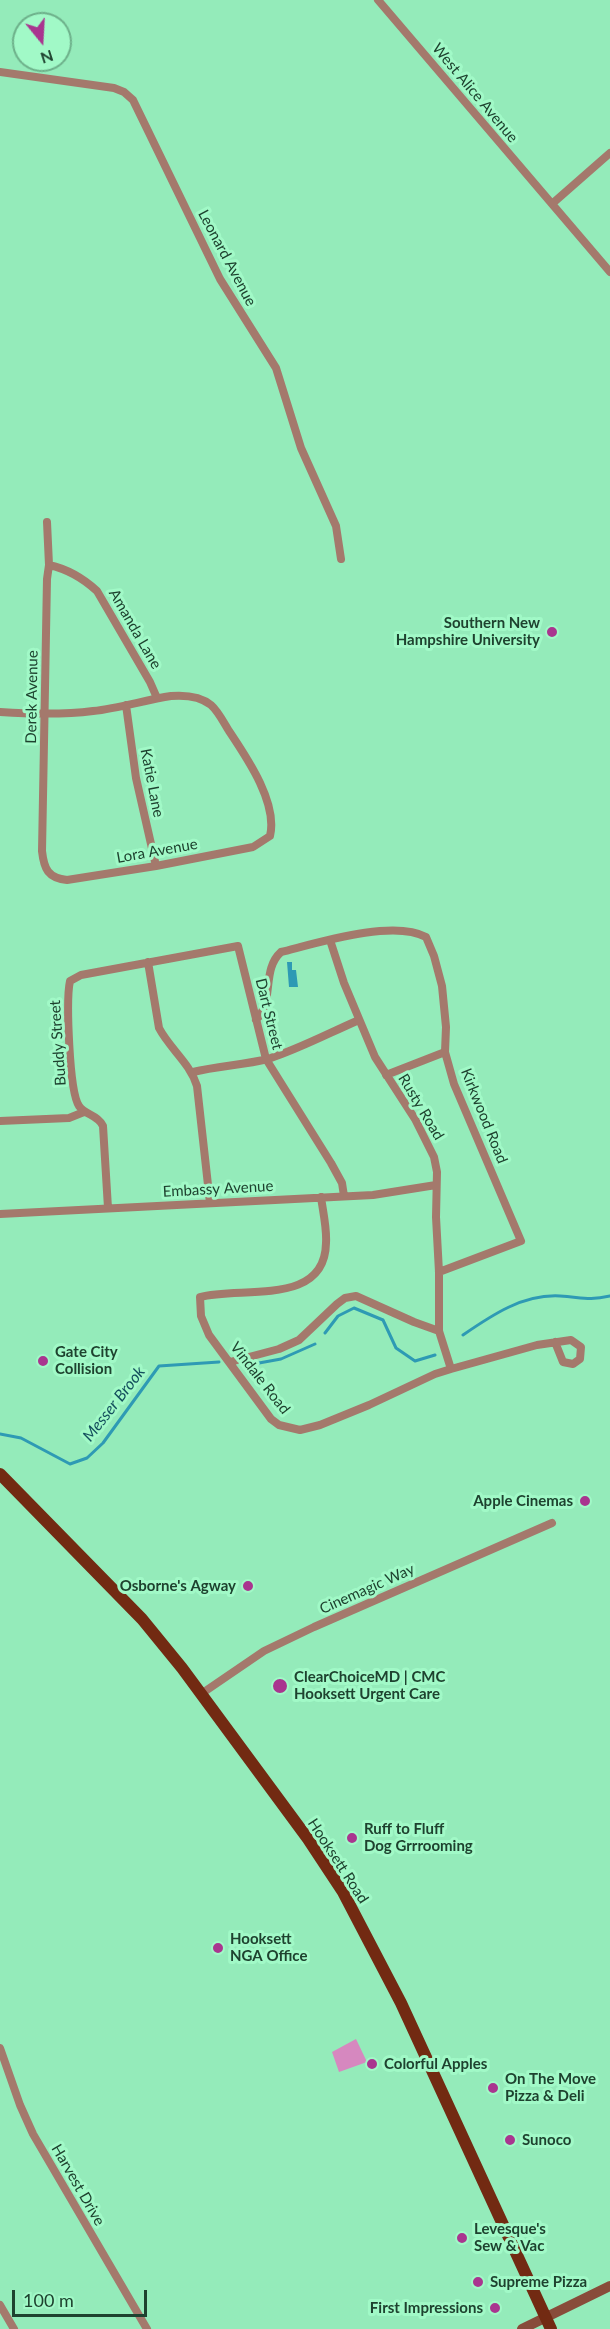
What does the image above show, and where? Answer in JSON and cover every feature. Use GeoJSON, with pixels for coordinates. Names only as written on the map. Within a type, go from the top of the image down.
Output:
{"type":"FeatureCollection","features":[{"type":"Feature","properties":{"kind":"main road","name":"Hooksett Road"},"geometry":{"type":"LineString","coordinates":[[1,1476],[142,1618],[308,1839],[343,1892],[401,2003],[549,2323]]}},
{"type":"Feature","properties":{"kind":"street","name":"West Alice Avenue"},"geometry":{"type":"LineString","coordinates":[[378,0],[610,272]]}},
{"type":"Feature","properties":{"kind":"street","name":"Leonard Avenue"},"geometry":{"type":"LineString","coordinates":[[0,72],[114,88],[124,92],[133,100],[220,279],[276,368],[301,448],[336,526],[341,559]]}},
{"type":"Feature","properties":{"kind":"street"},"geometry":{"type":"LineString","coordinates":[[552,203],[610,153]]}},
{"type":"Feature","properties":{"kind":"street","name":"Derek Avenue"},"geometry":{"type":"LineString","coordinates":[[47,522],[49,565],[42,851],[43,862],[48,871]]}},
{"type":"Feature","properties":{"kind":"street","name":"Amanda Lane"},"geometry":{"type":"LineString","coordinates":[[49,565],[62,568],[97,591],[157,698]]}},
{"type":"Feature","properties":{"kind":"street","name":"Lora Avenue"},"geometry":{"type":"LineString","coordinates":[[48,871],[56,879],[67,880],[156,866],[252,847],[270,836],[273,826],[268,805],[256,776],[247,758],[212,706],[202,700],[182,695],[157,698]]}},
{"type":"Feature","properties":{"kind":"street"},"geometry":{"type":"LineString","coordinates":[[0,712],[45,715],[95,711],[157,698]]}},
{"type":"Feature","properties":{"kind":"street","name":"Katie Lane"},"geometry":{"type":"LineString","coordinates":[[126,705],[136,778],[156,866]]}},
{"type":"Feature","properties":{"kind":"street","name":"Kirkwood Road"},"geometry":{"type":"LineString","coordinates":[[330,940],[406,930],[426,937],[434,956],[442,986],[446,1027],[445,1052],[454,1084],[521,1241],[439,1272]]}},
{"type":"Feature","properties":{"kind":"street"},"geometry":{"type":"LineString","coordinates":[[256,1020],[264,1008],[273,959],[281,952],[330,940]]}},
{"type":"Feature","properties":{"kind":"street","name":"Rusty Road"},"geometry":{"type":"LineString","coordinates":[[330,940],[344,983],[375,1057],[415,1119],[430,1148],[437,1172],[438,1331],[451,1369]]}},
{"type":"Feature","properties":{"kind":"street","name":"Dart Street"},"geometry":{"type":"LineString","coordinates":[[148,962],[238,946],[266,1059],[331,1163],[342,1183],[344,1196]]}},
{"type":"Feature","properties":{"kind":"street"},"geometry":{"type":"LineString","coordinates":[[148,962],[159,1029],[193,1072],[197,1086],[210,1203]]}},
{"type":"Feature","properties":{"kind":"street","name":"Buddy Street"},"geometry":{"type":"LineString","coordinates":[[108,1208],[103,1126],[97,1118],[84,1112],[77,1101],[73,1077],[68,1000],[70,981],[81,975],[148,962]]}},
{"type":"Feature","properties":{"kind":"street"},"geometry":{"type":"LineString","coordinates":[[193,1072],[266,1059],[294,1050],[359,1020]]}},
{"type":"Feature","properties":{"kind":"street"},"geometry":{"type":"LineString","coordinates":[[386,1075],[445,1052]]}},
{"type":"Feature","properties":{"kind":"street"},"geometry":{"type":"LineString","coordinates":[[0,1121],[69,1118],[84,1112]]}},
{"type":"Feature","properties":{"kind":"street","name":"Embassy Avenue"},"geometry":{"type":"LineString","coordinates":[[0,1214],[344,1196],[401,1192],[436,1185]]}},
{"type":"Feature","properties":{"kind":"street","name":"Vindale Road"},"geometry":{"type":"LineString","coordinates":[[321,1197],[326,1245],[320,1265],[307,1282],[287,1289],[214,1293],[200,1297],[201,1316],[209,1335],[271,1419],[279,1425],[300,1430],[320,1425],[435,1374],[555,1342]]}},
{"type":"Feature","properties":{"kind":"street"},"geometry":{"type":"LineString","coordinates":[[230,1362],[279,1349],[298,1340],[337,1304],[345,1298],[356,1296],[438,1331]]}},
{"type":"Feature","properties":{"kind":"street","name":"Cinemagic Way"},"geometry":{"type":"LineString","coordinates":[[201,1694],[264,1651],[552,1523]]}},
{"type":"Feature","properties":{"kind":"street","name":"Harvest Drive"},"geometry":{"type":"LineString","coordinates":[[0,2048],[33,2134],[147,2329]]}},
{"type":"Feature","properties":{"kind":"street"},"geometry":{"type":"LineString","coordinates":[[522,2329],[549,2323],[610,2286]]}},
{"type":"Feature","properties":{"kind":"street"},"geometry":{"type":"LineString","coordinates":[[0,2305],[14,2329]]}},
{"type":"Feature","properties":{"kind":"shaded area"},"geometry":{"type":"Polygon","coordinates":[[[356,2039],[367,2062],[339,2072],[332,2052],[356,2039]]]}},
{"type":"Feature","properties":{"kind":"water"},"geometry":{"type":"Polygon","coordinates":[[[287,962],[292,962],[292,970],[296,970],[298,987],[289,987],[287,962]]]}},
{"type":"Feature","properties":{"kind":"waterway","name":"Messer Brook"},"geometry":{"type":"LineString","coordinates":[[463,1335],[497,1313],[533,1298],[610,1296]]}},
{"type":"Feature","properties":{"kind":"waterway","name":"Messer Brook"},"geometry":{"type":"LineString","coordinates":[[325,1333],[338,1316],[354,1308],[383,1320],[396,1348],[415,1361],[435,1355]]}},
{"type":"Feature","properties":{"kind":"waterway","name":"Messer Brook"},"geometry":{"type":"LineString","coordinates":[[248,1365],[281,1359],[315,1344]]}},
{"type":"Feature","properties":{"kind":"waterway","name":"Messer Brook"},"geometry":{"type":"LineString","coordinates":[[0,1434],[21,1438],[70,1464],[87,1458],[103,1443],[159,1366],[219,1362]]}},
{"type":"Feature","properties":{"kind":"place","name":"Southern New Hampshire University"},"geometry":{"type":"Point","coordinates":[552,632]}},
{"type":"Feature","properties":{"kind":"place","name":"Gate City Collision"},"geometry":{"type":"Point","coordinates":[43,1361]}},
{"type":"Feature","properties":{"kind":"place","name":"Apple Cinemas"},"geometry":{"type":"Point","coordinates":[585,1501]}},
{"type":"Feature","properties":{"kind":"place","name":"Osborne's Agway"},"geometry":{"type":"Point","coordinates":[248,1586]}},
{"type":"Feature","properties":{"kind":"place","name":"ClearChoiceMD | CMC Hooksett Urgent Care"},"geometry":{"type":"Point","coordinates":[280,1686]}},
{"type":"Feature","properties":{"kind":"place","name":"Ruff to Fluff Dog Grrrooming"},"geometry":{"type":"Point","coordinates":[352,1838]}},
{"type":"Feature","properties":{"kind":"place","name":"Hooksett NGA Office"},"geometry":{"type":"Point","coordinates":[218,1948]}},
{"type":"Feature","properties":{"kind":"place","name":"Colorful Apples"},"geometry":{"type":"Point","coordinates":[372,2064]}},
{"type":"Feature","properties":{"kind":"place","name":"On The Move Pizza & Deli"},"geometry":{"type":"Point","coordinates":[493,2088]}},
{"type":"Feature","properties":{"kind":"place","name":"Sunoco"},"geometry":{"type":"Point","coordinates":[510,2140]}},
{"type":"Feature","properties":{"kind":"place","name":"Levesque's Sew & Vac"},"geometry":{"type":"Point","coordinates":[462,2238]}},
{"type":"Feature","properties":{"kind":"place","name":"Supreme Pizza"},"geometry":{"type":"Point","coordinates":[478,2282]}},
{"type":"Feature","properties":{"kind":"place","name":"First Impressions"},"geometry":{"type":"Point","coordinates":[495,2308]}}]}
